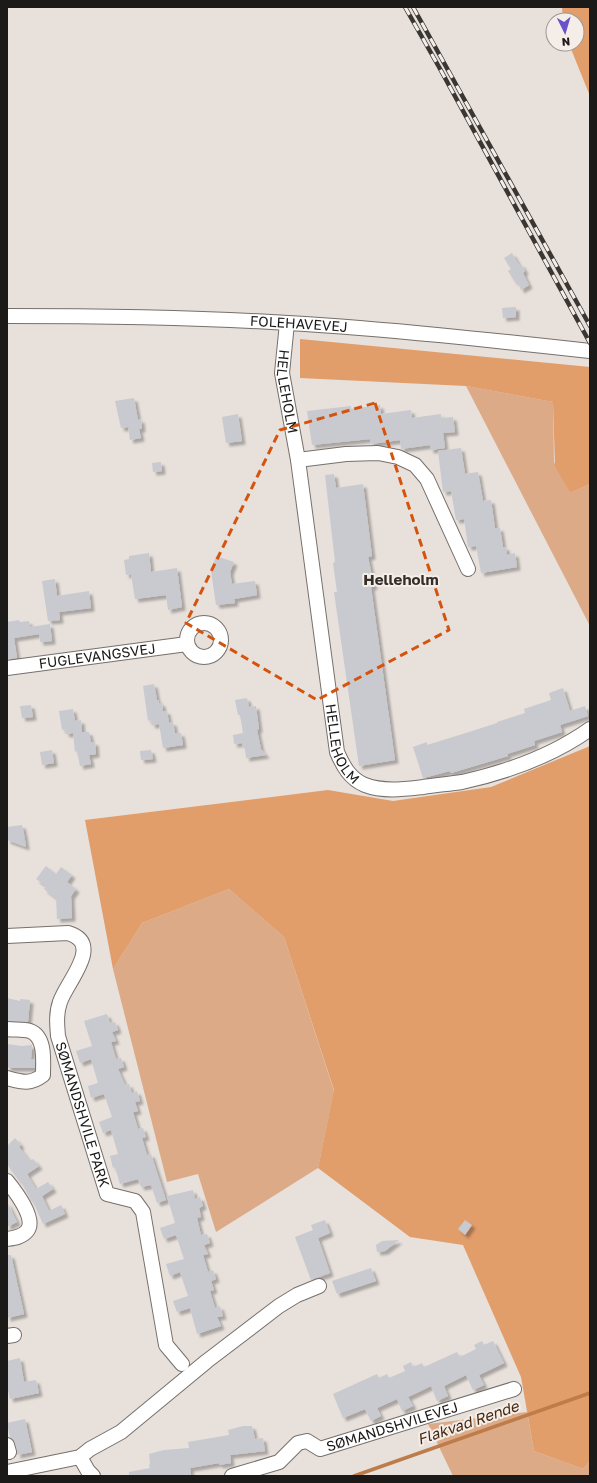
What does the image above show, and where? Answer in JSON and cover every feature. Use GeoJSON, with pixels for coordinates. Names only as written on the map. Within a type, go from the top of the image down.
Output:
{"type":"FeatureCollection","features":[{"type":"Feature","properties":{"kind":"street","name":"FOLEHAVEVEJ"},"geometry":{"type":"LineString","coordinates":[[7,316],[132,316],[287,323],[363,328],[590,351]]}},
{"type":"Feature","properties":{"kind":"street","name":"HELLEHOLM"},"geometry":{"type":"LineString","coordinates":[[287,323],[282,373],[298,460],[337,752],[344,768],[353,777],[365,785],[381,789],[406,789],[461,782],[502,771],[540,758],[574,740],[590,729]]}},
{"type":"Feature","properties":{"kind":"street"},"geometry":{"type":"LineString","coordinates":[[298,460],[346,454],[378,454],[398,457],[415,465],[426,479],[468,569]]}},
{"type":"Feature","properties":{"kind":"street","name":"FUGLEVANGSVEJ"},"geometry":{"type":"LineString","coordinates":[[7,668],[187,644]]}},
{"type":"Feature","properties":{"kind":"street","name":"SØMANDSHVILE PARK"},"geometry":{"type":"LineString","coordinates":[[7,936],[68,933],[81,939],[84,946],[84,956],[60,1002],[56,1018],[58,1036],[107,1194],[135,1201],[143,1212],[166,1345],[182,1364]]}},
{"type":"Feature","properties":{"kind":"street"},"geometry":{"type":"LineString","coordinates":[[7,1029],[30,1031],[37,1036],[42,1046],[43,1075],[35,1081],[24,1082],[7,1078]]}},
{"type":"Feature","properties":{"kind":"street"},"geometry":{"type":"LineString","coordinates":[[7,1181],[26,1210],[30,1222],[28,1231],[21,1236],[7,1240]]}},
{"type":"Feature","properties":{"kind":"street"},"geometry":{"type":"LineString","coordinates":[[7,1472],[80,1457],[90,1449],[121,1432],[207,1361],[279,1306],[297,1295],[319,1286]]}},
{"type":"Feature","properties":{"kind":"street","name":"SØMANDSHVILEVEJ"},"geometry":{"type":"LineString","coordinates":[[232,1476],[279,1462],[298,1443],[307,1440],[320,1448],[514,1389]]}},
{"type":"Feature","properties":{"kind":"street"},"geometry":{"type":"LineString","coordinates":[[80,1457],[88,1471],[93,1476]]}},
{"type":"Feature","properties":{"kind":"highlighted area"},"geometry":{"type":"Polygon","coordinates":[[[375,403],[449,630],[317,700],[186,623],[280,430],[375,403]]]}},
{"type":"Feature","properties":{"kind":"shaded area"},"geometry":{"type":"Polygon","coordinates":[[[562,7],[590,7],[590,96],[572,52],[585,52],[585,12],[562,12],[562,7]]]}},
{"type":"Feature","properties":{"kind":"shaded area"},"geometry":{"type":"Polygon","coordinates":[[[300,339],[590,367],[590,484],[570,493],[555,466],[553,402],[466,386],[300,378],[300,339]]]}},
{"type":"Feature","properties":{"kind":"shaded area"},"geometry":{"type":"Polygon","coordinates":[[[466,386],[553,402],[554,462],[570,493],[590,484],[590,626],[466,386]]]}},
{"type":"Feature","properties":{"kind":"shaded area"},"geometry":{"type":"Polygon","coordinates":[[[590,746],[590,1461],[583,1469],[534,1451],[521,1377],[463,1245],[410,1237],[318,1168],[334,1090],[284,937],[229,889],[142,923],[113,969],[85,820],[328,790],[393,801],[491,787],[590,746]]]}},
{"type":"Feature","properties":{"kind":"shaded area"},"geometry":{"type":"Polygon","coordinates":[[[229,889],[284,937],[334,1091],[318,1168],[216,1232],[198,1174],[167,1182],[113,969],[142,923],[229,889]]]}},
{"type":"Feature","properties":{"kind":"shaded area"},"geometry":{"type":"Polygon","coordinates":[[[527,1412],[534,1451],[583,1469],[590,1461],[590,1476],[453,1476],[428,1424],[527,1412]]]}},
{"type":"Feature","properties":{"kind":"building"},"geometry":{"type":"Polygon","coordinates":[[[512,253],[519,265],[521,264],[525,271],[523,273],[529,285],[521,290],[517,281],[515,282],[508,271],[511,269],[504,258],[512,253]]]}},
{"type":"Feature","properties":{"kind":"building"},"geometry":{"type":"Polygon","coordinates":[[[516,307],[516,317],[503,318],[502,308],[516,307]]]}},
{"type":"Feature","properties":{"kind":"building"},"geometry":{"type":"Polygon","coordinates":[[[134,398],[138,420],[141,419],[142,429],[139,429],[141,438],[130,440],[128,427],[121,428],[115,401],[134,398]]]}},
{"type":"Feature","properties":{"kind":"building"},"geometry":{"type":"Polygon","coordinates":[[[380,405],[381,414],[411,410],[412,418],[441,414],[441,418],[453,417],[455,432],[443,433],[445,448],[430,450],[430,445],[401,449],[400,440],[371,444],[370,439],[312,445],[307,411],[351,406],[351,409],[380,405]]]}},
{"type":"Feature","properties":{"kind":"building"},"geometry":{"type":"Polygon","coordinates":[[[238,414],[242,441],[226,443],[222,417],[238,414]]]}},
{"type":"Feature","properties":{"kind":"building"},"geometry":{"type":"Polygon","coordinates":[[[461,448],[465,474],[478,472],[483,501],[491,500],[495,528],[500,528],[503,547],[506,547],[507,555],[515,553],[517,567],[481,573],[476,546],[468,547],[464,519],[456,520],[451,491],[443,492],[438,451],[461,448]]]}},
{"type":"Feature","properties":{"kind":"building"},"geometry":{"type":"Polygon","coordinates":[[[161,462],[162,471],[153,472],[152,463],[161,462]]]}},
{"type":"Feature","properties":{"kind":"building"},"geometry":{"type":"Polygon","coordinates":[[[334,474],[336,488],[363,484],[372,556],[368,557],[374,586],[371,587],[395,760],[359,766],[334,592],[337,592],[333,563],[335,562],[325,475],[334,474]]]}},
{"type":"Feature","properties":{"kind":"building"},"geometry":{"type":"Polygon","coordinates":[[[149,553],[151,572],[177,568],[182,607],[168,610],[166,595],[135,599],[131,574],[126,575],[124,560],[129,559],[129,556],[149,553]]]}},
{"type":"Feature","properties":{"kind":"building"},"geometry":{"type":"Polygon","coordinates":[[[216,556],[234,562],[230,572],[232,584],[255,581],[257,595],[234,599],[235,603],[216,605],[211,571],[216,556]]]}},
{"type":"Feature","properties":{"kind":"building"},"geometry":{"type":"Polygon","coordinates":[[[55,579],[57,596],[89,591],[91,608],[59,612],[60,620],[48,621],[42,581],[55,579]]]}},
{"type":"Feature","properties":{"kind":"building"},"geometry":{"type":"Polygon","coordinates":[[[19,620],[20,622],[29,621],[30,627],[50,624],[52,641],[40,642],[39,634],[14,638],[17,658],[7,659],[7,622],[19,620]]]}},
{"type":"Feature","properties":{"kind":"building"},"geometry":{"type":"Polygon","coordinates":[[[154,684],[157,700],[159,700],[159,703],[162,703],[163,711],[167,711],[169,723],[173,722],[175,733],[181,733],[183,745],[163,748],[159,724],[152,725],[151,720],[148,721],[143,686],[154,684]]]}},
{"type":"Feature","properties":{"kind":"building"},"geometry":{"type":"Polygon","coordinates":[[[563,688],[570,711],[585,706],[588,716],[560,725],[562,732],[534,741],[535,745],[507,754],[508,756],[451,773],[450,771],[423,778],[413,747],[427,742],[427,745],[525,713],[524,709],[551,700],[549,693],[563,688]]]}},
{"type":"Feature","properties":{"kind":"building"},"geometry":{"type":"Polygon","coordinates":[[[247,698],[249,707],[256,706],[259,729],[257,730],[261,749],[266,755],[246,758],[245,748],[243,748],[242,743],[234,744],[233,735],[243,733],[240,715],[238,715],[235,700],[247,698]]]}},
{"type":"Feature","properties":{"kind":"building"},"geometry":{"type":"Polygon","coordinates":[[[31,705],[33,717],[22,718],[20,706],[31,705]]]}},
{"type":"Feature","properties":{"kind":"building"},"geometry":{"type":"Polygon","coordinates":[[[73,709],[75,721],[81,720],[82,732],[89,732],[91,742],[95,742],[96,754],[89,755],[91,764],[80,766],[77,751],[75,752],[73,733],[66,734],[65,729],[62,730],[59,711],[73,709]]]}},
{"type":"Feature","properties":{"kind":"building"},"geometry":{"type":"Polygon","coordinates":[[[52,750],[54,763],[42,765],[40,752],[52,750]]]}},
{"type":"Feature","properties":{"kind":"building"},"geometry":{"type":"Polygon","coordinates":[[[151,750],[153,759],[141,760],[140,751],[151,750]]]}},
{"type":"Feature","properties":{"kind":"building"},"geometry":{"type":"Polygon","coordinates":[[[22,825],[26,847],[7,840],[7,827],[22,825]]]}},
{"type":"Feature","properties":{"kind":"building"},"geometry":{"type":"Polygon","coordinates":[[[46,866],[56,874],[61,867],[72,875],[67,882],[76,889],[71,896],[72,918],[57,919],[56,898],[44,889],[46,886],[36,879],[46,866]]]}},
{"type":"Feature","properties":{"kind":"building"},"geometry":{"type":"Polygon","coordinates":[[[7,998],[20,1001],[20,999],[30,1000],[28,1022],[7,1021],[7,998]]]}},
{"type":"Feature","properties":{"kind":"building"},"geometry":{"type":"Polygon","coordinates":[[[107,1014],[110,1023],[115,1022],[118,1030],[112,1032],[116,1041],[111,1042],[116,1059],[121,1058],[124,1067],[118,1069],[125,1085],[129,1084],[132,1093],[137,1091],[140,1101],[135,1102],[138,1111],[133,1112],[138,1129],[143,1128],[146,1137],[142,1138],[147,1155],[151,1154],[166,1200],[157,1203],[151,1185],[141,1187],[138,1179],[120,1184],[115,1167],[113,1168],[110,1156],[118,1154],[111,1130],[103,1133],[99,1122],[112,1117],[104,1094],[91,1098],[88,1086],[98,1083],[91,1059],[80,1063],[76,1051],[92,1046],[84,1021],[107,1014]]]}},
{"type":"Feature","properties":{"kind":"building"},"geometry":{"type":"Polygon","coordinates":[[[7,1044],[22,1046],[32,1045],[31,1059],[35,1060],[35,1068],[7,1067],[7,1044]]]}},
{"type":"Feature","properties":{"kind":"building"},"geometry":{"type":"Polygon","coordinates":[[[15,1138],[21,1145],[19,1147],[30,1161],[33,1159],[39,1166],[27,1174],[36,1189],[48,1182],[53,1189],[42,1196],[49,1211],[61,1205],[65,1214],[43,1224],[33,1201],[32,1202],[20,1180],[19,1181],[7,1164],[7,1146],[15,1138]]]}},
{"type":"Feature","properties":{"kind":"building"},"geometry":{"type":"Polygon","coordinates":[[[193,1190],[195,1199],[200,1197],[203,1206],[199,1208],[201,1217],[197,1218],[201,1235],[207,1234],[210,1243],[204,1245],[208,1254],[203,1255],[208,1272],[213,1270],[216,1279],[211,1281],[214,1290],[210,1291],[215,1308],[220,1306],[223,1316],[217,1317],[221,1326],[197,1334],[190,1308],[177,1312],[173,1301],[188,1296],[180,1272],[170,1276],[166,1264],[184,1259],[176,1235],[164,1239],[160,1228],[175,1223],[167,1196],[193,1190]]]}},
{"type":"Feature","properties":{"kind":"building"},"geometry":{"type":"Polygon","coordinates":[[[7,1202],[17,1222],[7,1227],[7,1202]]]}},
{"type":"Feature","properties":{"kind":"building"},"geometry":{"type":"Polygon","coordinates":[[[325,1220],[330,1233],[318,1238],[330,1273],[311,1280],[295,1237],[313,1230],[311,1225],[325,1220]]]}},
{"type":"Feature","properties":{"kind":"building"},"geometry":{"type":"Polygon","coordinates":[[[465,1220],[472,1225],[465,1235],[458,1229],[465,1220]]]}},
{"type":"Feature","properties":{"kind":"building"},"geometry":{"type":"Polygon","coordinates":[[[399,1240],[385,1251],[377,1252],[376,1245],[382,1241],[399,1240]]]}},
{"type":"Feature","properties":{"kind":"building"},"geometry":{"type":"Polygon","coordinates":[[[7,1255],[11,1255],[24,1314],[7,1318],[7,1255]]]}},
{"type":"Feature","properties":{"kind":"building"},"geometry":{"type":"Polygon","coordinates":[[[371,1268],[376,1281],[337,1294],[332,1281],[371,1268]]]}},
{"type":"Feature","properties":{"kind":"building"},"geometry":{"type":"Polygon","coordinates":[[[482,1341],[484,1345],[493,1341],[504,1363],[479,1375],[484,1385],[473,1390],[466,1375],[444,1386],[448,1396],[437,1401],[431,1386],[408,1397],[413,1406],[402,1411],[397,1399],[377,1408],[381,1416],[371,1421],[365,1409],[343,1418],[333,1394],[377,1374],[379,1378],[387,1374],[389,1378],[405,1371],[403,1366],[411,1362],[413,1367],[422,1363],[424,1367],[457,1352],[460,1357],[476,1349],[474,1345],[482,1341]]]}},
{"type":"Feature","properties":{"kind":"building"},"geometry":{"type":"Polygon","coordinates":[[[20,1358],[24,1382],[36,1380],[39,1393],[10,1399],[7,1386],[7,1361],[20,1358]]]}},
{"type":"Feature","properties":{"kind":"building"},"geometry":{"type":"Polygon","coordinates":[[[25,1419],[32,1452],[17,1455],[15,1443],[10,1437],[7,1423],[25,1419]]]}},
{"type":"Feature","properties":{"kind":"building"},"geometry":{"type":"Polygon","coordinates":[[[243,1426],[252,1426],[255,1439],[263,1438],[265,1451],[230,1455],[231,1463],[219,1465],[219,1463],[190,1468],[191,1476],[129,1476],[129,1472],[150,1468],[149,1454],[164,1450],[189,1448],[188,1442],[229,1435],[228,1430],[243,1426]]]}},
{"type":"Feature","properties":{"kind":"waterway","name":"Flakvad Rende"},"geometry":{"type":"LineString","coordinates":[[354,1476],[590,1393]]}},
{"type":"Feature","properties":{"kind":"railway"},"geometry":{"type":"LineString","coordinates":[[405,7],[590,343]]}},
{"type":"Feature","properties":{"kind":"railway"},"geometry":{"type":"LineString","coordinates":[[413,7],[590,326]]}},
{"type":"Feature","properties":{"kind":"district","name":"Helleholm"},"geometry":{"type":"Point","coordinates":[401,580]}}]}
